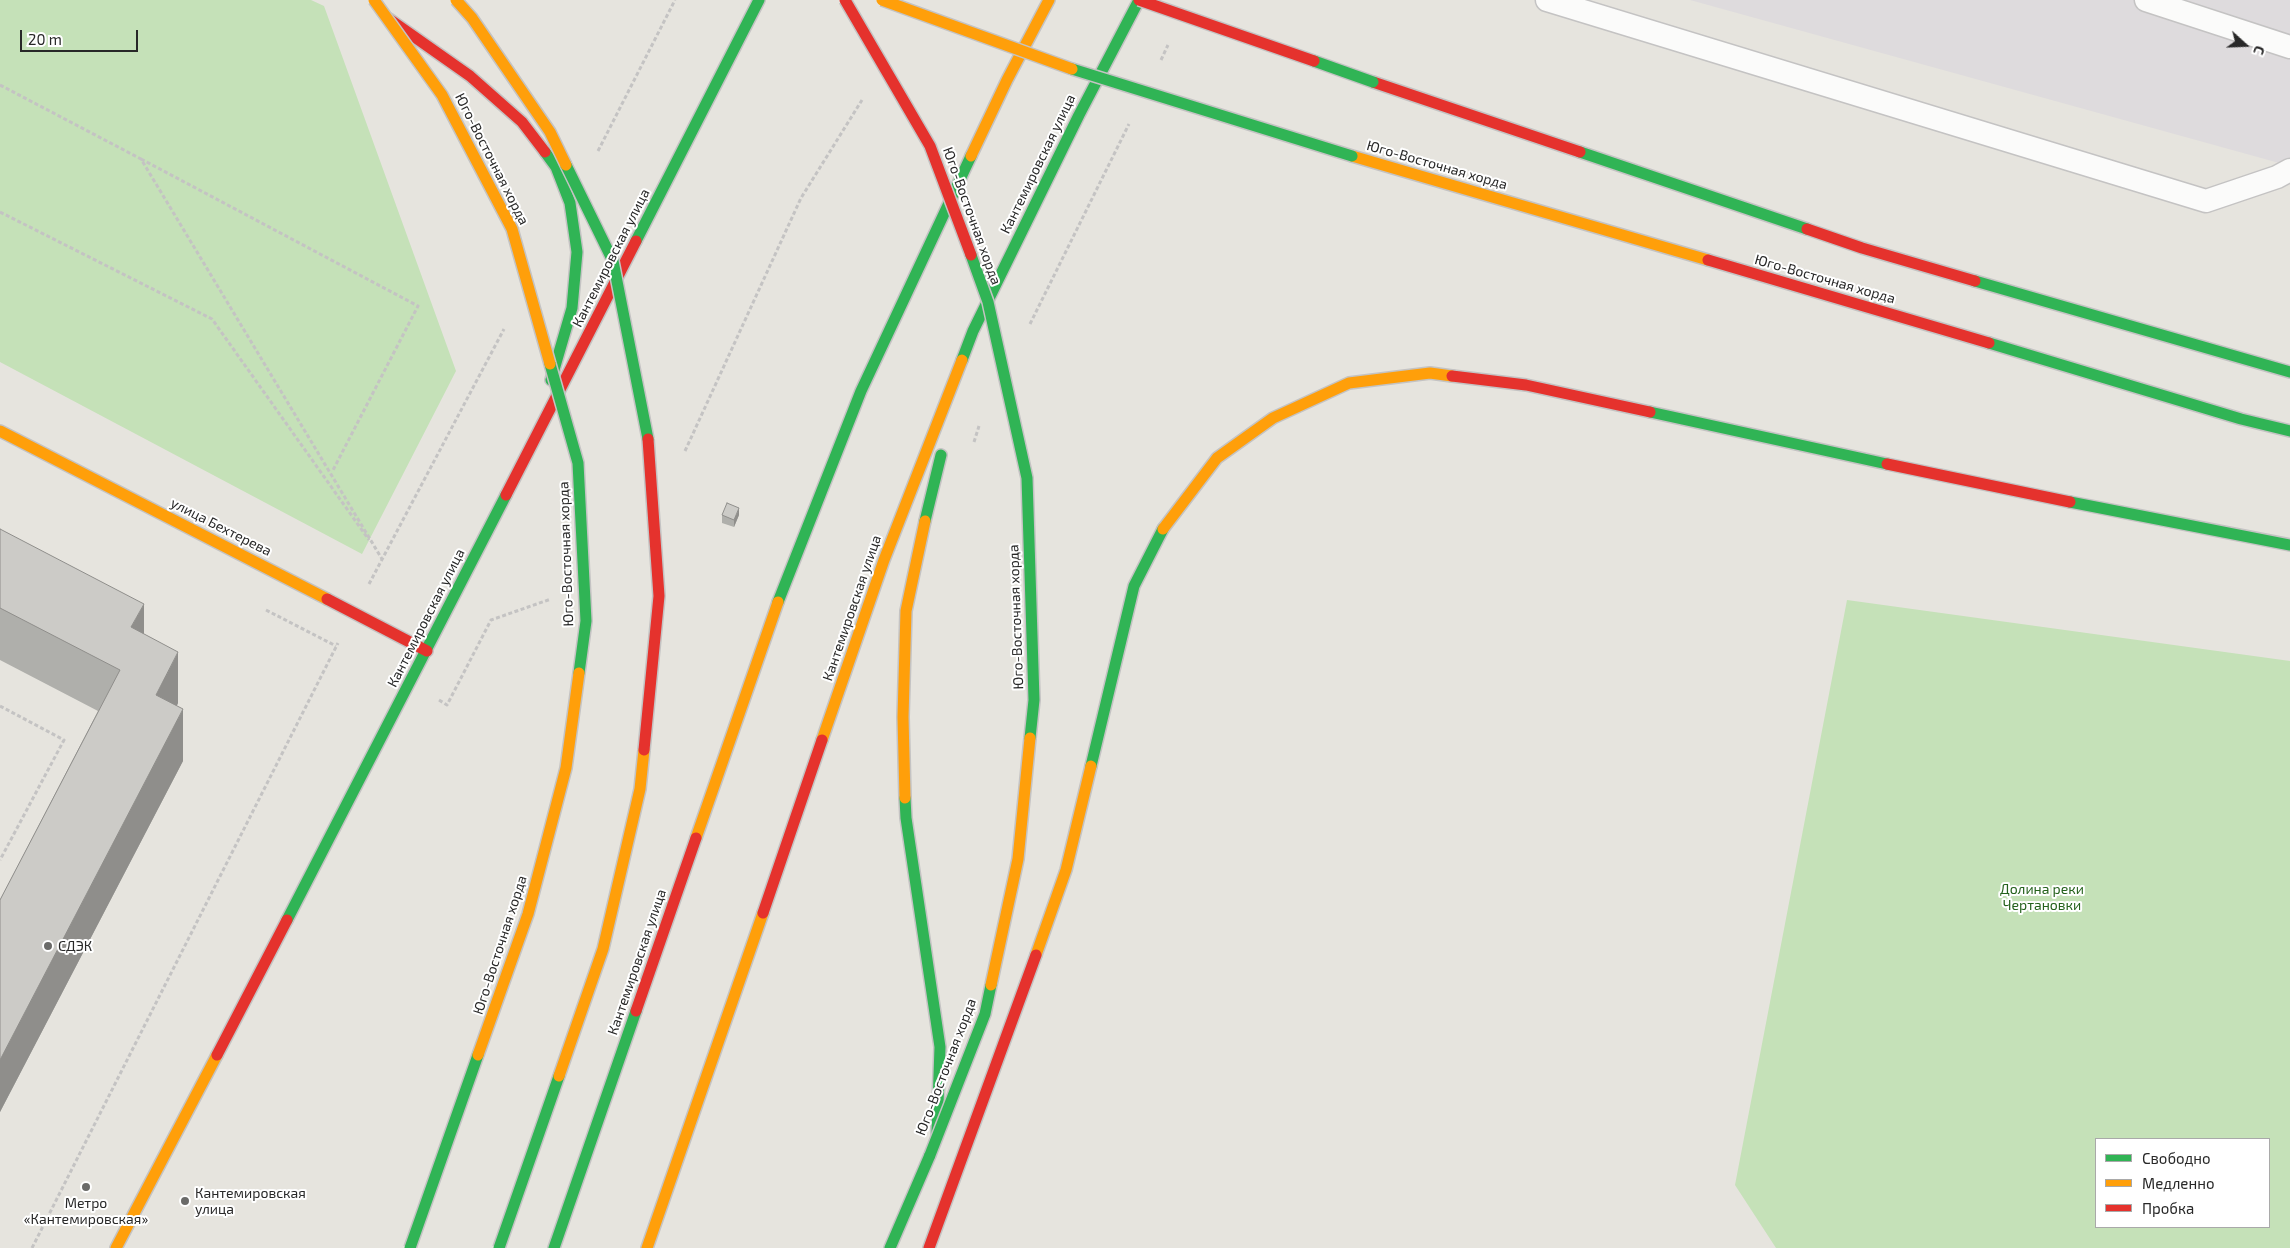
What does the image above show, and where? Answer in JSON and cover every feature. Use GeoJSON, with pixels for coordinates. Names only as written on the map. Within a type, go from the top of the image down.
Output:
{"type":"FeatureCollection","features":[{"type":"Feature","properties":{"kind":"main road"},"geometry":{"type":"LineString","coordinates":[[361,0],[470,76],[522,122],[556,166],[570,203],[577,252],[572,308],[533,443]]}},
{"type":"Feature","properties":{"kind":"main road","name":"Юго-Восточная хорда"},"geometry":{"type":"LineString","coordinates":[[374,0],[442,95],[512,229],[578,462],[586,620],[566,768],[528,914],[410,1248]]}},
{"type":"Feature","properties":{"kind":"main road"},"geometry":{"type":"LineString","coordinates":[[456,0],[472,18],[550,132],[613,260],[648,433],[659,596],[640,789],[604,950],[499,1248]]}},
{"type":"Feature","properties":{"kind":"main road","name":"Кантемировская улица"},"geometry":{"type":"LineString","coordinates":[[116,1248],[427,651],[759,0]]}},
{"type":"Feature","properties":{"kind":"main road","name":"Юго-Восточная хорда"},"geometry":{"type":"LineString","coordinates":[[845,0],[930,146],[988,302],[1027,478],[1034,700],[1018,859],[985,1014],[930,1154],[890,1248]]}},
{"type":"Feature","properties":{"kind":"main road","name":"Юго-Восточная хорда"},"geometry":{"type":"LineString","coordinates":[[882,0],[1084,73],[1352,156],[1831,296],[2231,416],[2290,431]]}},
{"type":"Feature","properties":{"kind":"main road","name":"Кантемировская улица"},"geometry":{"type":"LineString","coordinates":[[554,1248],[776,607],[861,392],[1008,80],[1049,0]]}},
{"type":"Feature","properties":{"kind":"main road"},"geometry":{"type":"LineString","coordinates":[[1139,0],[1373,82],[1862,248],[2290,372]]}},
{"type":"Feature","properties":{"kind":"main road","name":"Кантемировская улица"},"geometry":{"type":"LineString","coordinates":[[647,1248],[881,570],[973,331],[1079,115],[1139,0]]}},
{"type":"Feature","properties":{"kind":"main road"},"geometry":{"type":"LineString","coordinates":[[930,1184],[937,1148],[940,1047],[906,818],[902,717],[906,611],[927,509],[973,331]]}},
{"type":"Feature","properties":{"kind":"main road"},"geometry":{"type":"LineString","coordinates":[[929,1248],[1000,1057],[1066,870],[1134,586],[1166,524],[1217,458],[1273,418],[1349,383],[1430,373],[1526,385],[1976,484],[2290,544]]}},
{"type":"Feature","properties":{"kind":"main road","name":"улица Бехтерева"},"geometry":{"type":"LineString","coordinates":[[0,431],[427,651]]}},
{"type":"Feature","properties":{"kind":"main road"},"geometry":{"type":"LineString","coordinates":[[919,1248],[922,1230]]}},
{"type":"Feature","properties":{"kind":"lane"},"geometry":{"type":"LineString","coordinates":[[1547,0],[2206,201],[2277,177],[2290,170]]}},
{"type":"Feature","properties":{"kind":"lane"},"geometry":{"type":"LineString","coordinates":[[2146,0],[2290,47]]}},
{"type":"Feature","properties":{"kind":"path"},"geometry":{"type":"LineString","coordinates":[[0,85],[418,306],[332,473]]}},
{"type":"Feature","properties":{"kind":"path"},"geometry":{"type":"LineString","coordinates":[[682,457],[801,198],[863,99]]}},
{"type":"Feature","properties":{"kind":"path"},"geometry":{"type":"LineString","coordinates":[[0,212],[212,319],[382,559],[332,473],[141,159]]}},
{"type":"Feature","properties":{"kind":"path"},"geometry":{"type":"LineString","coordinates":[[433,698],[447,705],[491,620],[555,598]]}},
{"type":"Feature","properties":{"kind":"path"},"geometry":{"type":"LineString","coordinates":[[0,706],[64,740],[0,860]]}},
{"type":"Feature","properties":{"kind":"shaded area"},"geometry":{"type":"Polygon","coordinates":[[[1690,0],[2290,0],[2290,166],[1690,0]]]}},
{"type":"Feature","properties":{"kind":"green space"},"geometry":{"type":"Polygon","coordinates":[[[0,0],[311,0],[324,6],[456,371],[362,554],[0,362],[0,0]]]}},
{"type":"Feature","properties":{"kind":"green space","name":"Долина реки Чертановки"},"geometry":{"type":"Polygon","coordinates":[[[1847,600],[2290,661],[2290,1248],[1776,1248],[1735,1185],[1847,600]]]}},
{"type":"Feature","properties":{"kind":"building"},"geometry":{"type":"Polygon","coordinates":[[[727,503],[739,508],[734,520],[722,515],[727,503]]]}},
{"type":"Feature","properties":{"kind":"building"},"geometry":{"type":"Polygon","coordinates":[[[0,529],[144,604],[131,627],[178,652],[156,695],[183,709],[0,1060],[0,900],[120,670],[0,608],[0,529]]]}},
{"type":"Feature","properties":{"kind":"traffic: fast"},"geometry":{"type":"LineString","coordinates":[[636,241],[759,0]]}},
{"type":"Feature","properties":{"kind":"traffic: fast"},"geometry":{"type":"LineString","coordinates":[[962,360],[973,331],[1079,115],[1139,0]]}},
{"type":"Feature","properties":{"kind":"traffic: fast"},"geometry":{"type":"LineString","coordinates":[[1314,61],[1373,82]]}},
{"type":"Feature","properties":{"kind":"traffic: fast"},"geometry":{"type":"LineString","coordinates":[[1072,69],[1352,156]]}},
{"type":"Feature","properties":{"kind":"traffic: fast"},"geometry":{"type":"LineString","coordinates":[[545,152],[556,167],[570,203],[577,252],[572,308],[551,380]]}},
{"type":"Feature","properties":{"kind":"traffic: fast"},"geometry":{"type":"LineString","coordinates":[[1580,152],[1807,229]]}},
{"type":"Feature","properties":{"kind":"traffic: fast"},"geometry":{"type":"LineString","coordinates":[[778,602],[861,391],[971,156]]}},
{"type":"Feature","properties":{"kind":"traffic: fast"},"geometry":{"type":"LineString","coordinates":[[566,165],[613,261],[648,439]]}},
{"type":"Feature","properties":{"kind":"traffic: fast"},"geometry":{"type":"LineString","coordinates":[[971,255],[988,302],[1027,478],[1034,700],[1030,738]]}},
{"type":"Feature","properties":{"kind":"traffic: fast"},"geometry":{"type":"LineString","coordinates":[[1975,281],[2290,372]]}},
{"type":"Feature","properties":{"kind":"traffic: fast"},"geometry":{"type":"LineString","coordinates":[[1989,343],[2241,419],[2290,431]]}},
{"type":"Feature","properties":{"kind":"traffic: fast"},"geometry":{"type":"LineString","coordinates":[[550,364],[578,463],[586,621],[579,673]]}},
{"type":"Feature","properties":{"kind":"traffic: fast"},"geometry":{"type":"LineString","coordinates":[[1650,412],[1887,464]]}},
{"type":"Feature","properties":{"kind":"traffic: fast"},"geometry":{"type":"LineString","coordinates":[[925,521],[941,455]]}},
{"type":"Feature","properties":{"kind":"traffic: fast"},"geometry":{"type":"LineString","coordinates":[[287,920],[506,495]]}},
{"type":"Feature","properties":{"kind":"traffic: fast"},"geometry":{"type":"LineString","coordinates":[[2070,502],[2290,545]]}},
{"type":"Feature","properties":{"kind":"traffic: fast"},"geometry":{"type":"LineString","coordinates":[[1091,766],[1134,586],[1163,529]]}},
{"type":"Feature","properties":{"kind":"traffic: fast"},"geometry":{"type":"LineString","coordinates":[[905,798],[906,818],[940,1047],[937,1133]]}},
{"type":"Feature","properties":{"kind":"traffic: fast"},"geometry":{"type":"LineString","coordinates":[[930,1155],[985,1014],[991,985]]}},
{"type":"Feature","properties":{"kind":"traffic: fast"},"geometry":{"type":"LineString","coordinates":[[554,1248],[636,1011]]}},
{"type":"Feature","properties":{"kind":"traffic: fast"},"geometry":{"type":"LineString","coordinates":[[410,1248],[478,1055]]}},
{"type":"Feature","properties":{"kind":"traffic: fast"},"geometry":{"type":"LineString","coordinates":[[499,1248],[559,1076]]}},
{"type":"Feature","properties":{"kind":"traffic: fast"},"geometry":{"type":"LineString","coordinates":[[890,1248],[930,1155]]}},
{"type":"Feature","properties":{"kind":"traffic: slow"},"geometry":{"type":"LineString","coordinates":[[374,0],[442,95],[512,229],[550,364]]}},
{"type":"Feature","properties":{"kind":"traffic: slow"},"geometry":{"type":"LineString","coordinates":[[456,0],[472,18],[550,132],[566,165]]}},
{"type":"Feature","properties":{"kind":"traffic: slow"},"geometry":{"type":"LineString","coordinates":[[882,0],[1072,69]]}},
{"type":"Feature","properties":{"kind":"traffic: slow"},"geometry":{"type":"LineString","coordinates":[[971,156],[1007,80],[1049,0]]}},
{"type":"Feature","properties":{"kind":"traffic: slow"},"geometry":{"type":"LineString","coordinates":[[1352,156],[1708,260]]}},
{"type":"Feature","properties":{"kind":"traffic: slow"},"geometry":{"type":"LineString","coordinates":[[822,740],[884,560],[962,360]]}},
{"type":"Feature","properties":{"kind":"traffic: slow"},"geometry":{"type":"LineString","coordinates":[[1163,529],[1217,458],[1273,418],[1349,383],[1430,373],[1452,376]]}},
{"type":"Feature","properties":{"kind":"traffic: slow"},"geometry":{"type":"LineString","coordinates":[[0,431],[327,599]]}},
{"type":"Feature","properties":{"kind":"traffic: slow"},"geometry":{"type":"LineString","coordinates":[[905,798],[903,717],[906,611],[925,521]]}},
{"type":"Feature","properties":{"kind":"traffic: slow"},"geometry":{"type":"LineString","coordinates":[[696,838],[778,602]]}},
{"type":"Feature","properties":{"kind":"traffic: slow"},"geometry":{"type":"LineString","coordinates":[[478,1055],[528,914],[566,768],[579,673]]}},
{"type":"Feature","properties":{"kind":"traffic: slow"},"geometry":{"type":"LineString","coordinates":[[991,985],[1018,859],[1030,738]]}},
{"type":"Feature","properties":{"kind":"traffic: slow"},"geometry":{"type":"LineString","coordinates":[[559,1076],[603,949],[640,789],[644,750]]}},
{"type":"Feature","properties":{"kind":"traffic: slow"},"geometry":{"type":"LineString","coordinates":[[1036,955],[1066,870],[1091,766]]}},
{"type":"Feature","properties":{"kind":"traffic: slow"},"geometry":{"type":"LineString","coordinates":[[647,1248],[763,913]]}},
{"type":"Feature","properties":{"kind":"traffic: slow"},"geometry":{"type":"LineString","coordinates":[[116,1248],[217,1055]]}},
{"type":"Feature","properties":{"kind":"traffic: jam"},"geometry":{"type":"LineString","coordinates":[[845,0],[930,146],[971,255]]}},
{"type":"Feature","properties":{"kind":"traffic: jam"},"geometry":{"type":"LineString","coordinates":[[1139,0],[1314,61]]}},
{"type":"Feature","properties":{"kind":"traffic: jam"},"geometry":{"type":"LineString","coordinates":[[389,19],[470,76],[522,122],[545,152]]}},
{"type":"Feature","properties":{"kind":"traffic: jam"},"geometry":{"type":"LineString","coordinates":[[1373,82],[1580,152]]}},
{"type":"Feature","properties":{"kind":"traffic: jam"},"geometry":{"type":"LineString","coordinates":[[1807,229],[1862,248],[1975,281]]}},
{"type":"Feature","properties":{"kind":"traffic: jam"},"geometry":{"type":"LineString","coordinates":[[506,495],[636,241]]}},
{"type":"Feature","properties":{"kind":"traffic: jam"},"geometry":{"type":"LineString","coordinates":[[1708,260],[1989,343]]}},
{"type":"Feature","properties":{"kind":"traffic: jam"},"geometry":{"type":"LineString","coordinates":[[1452,376],[1526,385],[1650,412]]}},
{"type":"Feature","properties":{"kind":"traffic: jam"},"geometry":{"type":"LineString","coordinates":[[644,750],[659,596],[648,439]]}},
{"type":"Feature","properties":{"kind":"traffic: jam"},"geometry":{"type":"LineString","coordinates":[[1887,464],[2070,502]]}},
{"type":"Feature","properties":{"kind":"traffic: jam"},"geometry":{"type":"LineString","coordinates":[[327,599],[427,651]]}},
{"type":"Feature","properties":{"kind":"traffic: jam"},"geometry":{"type":"LineString","coordinates":[[763,913],[822,740]]}},
{"type":"Feature","properties":{"kind":"traffic: jam"},"geometry":{"type":"LineString","coordinates":[[636,1011],[696,838]]}},
{"type":"Feature","properties":{"kind":"traffic: jam"},"geometry":{"type":"LineString","coordinates":[[217,1055],[287,920]]}},
{"type":"Feature","properties":{"kind":"traffic: jam"},"geometry":{"type":"LineString","coordinates":[[929,1248],[1036,955]]}},
{"type":"Feature","properties":{"kind":"place","name":"СДЭК"},"geometry":{"type":"Point","coordinates":[48,946]}},
{"type":"Feature","properties":{"kind":"place","name":"Метро «Кантемировская»"},"geometry":{"type":"Point","coordinates":[86,1187]}},
{"type":"Feature","properties":{"kind":"place","name":"Кантемировская улица"},"geometry":{"type":"Point","coordinates":[185,1201]}}]}
